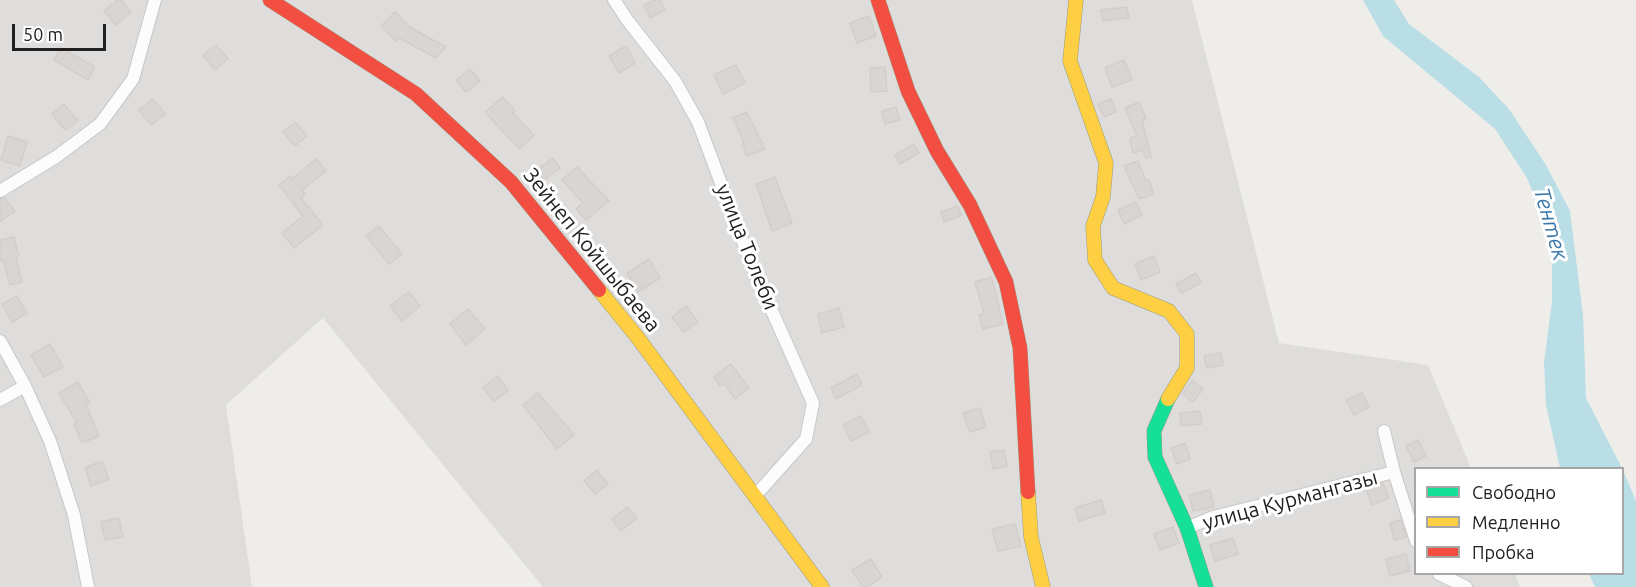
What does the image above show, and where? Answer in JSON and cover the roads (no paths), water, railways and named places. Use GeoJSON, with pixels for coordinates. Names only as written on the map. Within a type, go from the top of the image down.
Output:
{"type":"FeatureCollection","features":[{"type":"Feature","properties":{"kind":"street"},"geometry":{"type":"LineString","coordinates":[[0,191],[56,157],[100,124],[133,79],[155,0]]}},
{"type":"Feature","properties":{"kind":"street","name":"Зейнеп Койшыбаева"},"geometry":{"type":"LineString","coordinates":[[270,0],[416,94],[511,182],[638,338],[822,587]]}},
{"type":"Feature","properties":{"kind":"street","name":"улица Толеби"},"geometry":{"type":"LineString","coordinates":[[614,0],[675,81],[698,122],[752,266],[813,403],[806,439],[755,496]]}},
{"type":"Feature","properties":{"kind":"street"},"geometry":{"type":"LineString","coordinates":[[878,0],[908,91],[937,151],[970,205],[1006,282],[1020,348],[1031,537],[1043,587]]}},
{"type":"Feature","properties":{"kind":"street"},"geometry":{"type":"LineString","coordinates":[[1076,0],[1070,61],[1106,163],[1103,197],[1093,226],[1095,260],[1113,288],[1169,311],[1187,334],[1187,368],[1164,405],[1154,431],[1155,457],[1187,528],[1206,587]]}},
{"type":"Feature","properties":{"kind":"street"},"geometry":{"type":"LineString","coordinates":[[0,341],[25,386],[50,441],[74,515],[88,587]]}},
{"type":"Feature","properties":{"kind":"street"},"geometry":{"type":"LineString","coordinates":[[0,400],[25,386]]}},
{"type":"Feature","properties":{"kind":"street","name":"улица Курмангазы"},"geometry":{"type":"LineString","coordinates":[[1384,431],[1414,535]]}},
{"type":"Feature","properties":{"kind":"street","name":"улица Курмангазы"},"geometry":{"type":"LineString","coordinates":[[1187,528],[1213,517],[1394,472]]}},
{"type":"Feature","properties":{"kind":"street"},"geometry":{"type":"LineString","coordinates":[[1443,575],[1466,587]]}},
{"type":"Feature","properties":{"kind":"water","name":"Тентек"},"geometry":{"type":"Polygon","coordinates":[[[1363,0],[1394,0],[1409,24],[1479,77],[1509,109],[1546,165],[1570,211],[1583,315],[1586,398],[1621,467],[1560,467],[1546,405],[1544,362],[1552,302],[1552,251],[1540,209],[1527,178],[1495,129],[1383,36],[1363,0]]]}},
{"type":"Feature","properties":{"kind":"water"},"geometry":{"type":"Polygon","coordinates":[[[1624,472],[1636,501],[1636,587],[1595,587],[1589,575],[1624,575],[1624,472]]]}}]}
